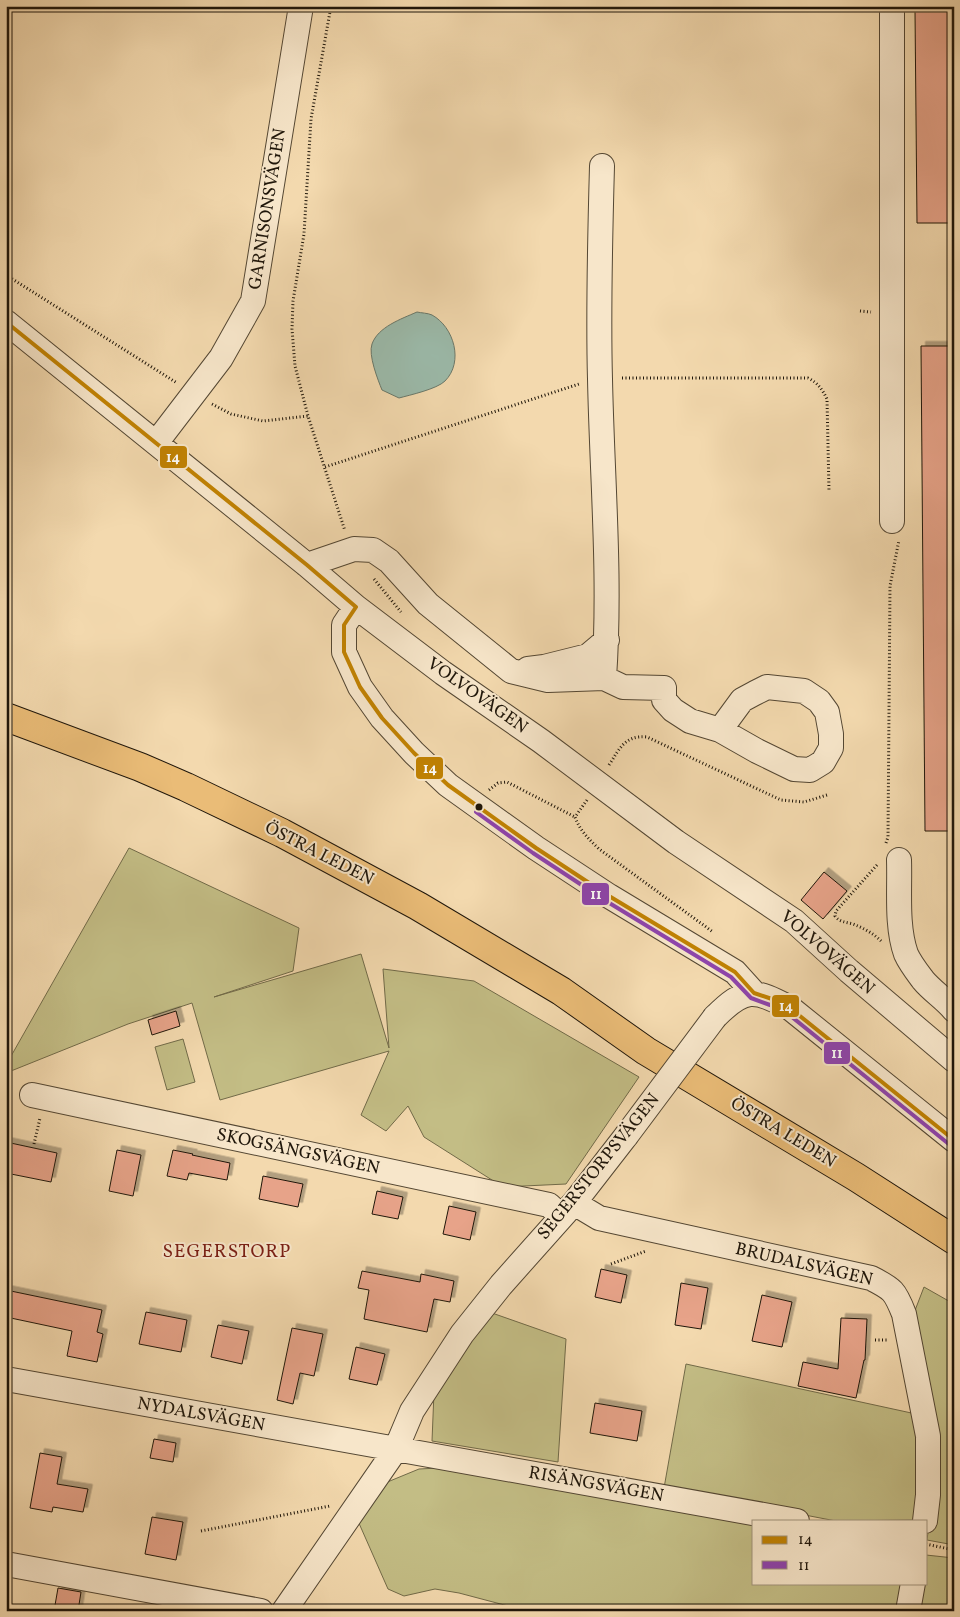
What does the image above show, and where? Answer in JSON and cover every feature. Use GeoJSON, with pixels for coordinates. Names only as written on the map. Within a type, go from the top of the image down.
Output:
{"type":"FeatureCollection","features":[{"type":"Feature","properties":{"kind":"highway","name":"ÖSTRA LEDEN"},"geometry":{"type":"LineString","coordinates":[[6,717],[148,770],[186,787],[290,838],[377,884],[465,933],[561,991],[646,1050],[856,1177],[954,1240]]}},
{"type":"Feature","properties":{"kind":"highway","name":"ÖSTRA LEDEN"},"geometry":{"type":"LineString","coordinates":[[6,730],[77,757],[192,805],[288,850],[370,894],[557,1002],[612,1027]]}},
{"type":"Feature","properties":{"kind":"street","name":"GARNISONSVÄGEN"},"geometry":{"type":"LineString","coordinates":[[156,443],[221,358],[253,301],[301,6]]}},
{"type":"Feature","properties":{"kind":"street"},"geometry":{"type":"LineString","coordinates":[[892,6],[896,530]]}},
{"type":"Feature","properties":{"kind":"street"},"geometry":{"type":"LineString","coordinates":[[602,166],[599,287],[607,640],[604,678]]}},
{"type":"Feature","properties":{"kind":"street","name":"VOLVOVÄGEN"},"geometry":{"type":"LineString","coordinates":[[6,322],[308,565],[356,606],[443,673],[541,741],[676,842],[794,921],[849,971],[954,1060]]}},
{"type":"Feature","properties":{"kind":"street"},"geometry":{"type":"LineString","coordinates":[[308,565],[354,549],[372,550],[389,561],[428,604],[511,671],[548,680],[604,678],[623,687],[664,688],[664,700],[673,710],[690,721],[720,730],[794,769],[810,770],[823,762],[831,748],[831,734],[827,712],[818,701],[804,691],[768,687],[755,693],[742,700],[720,730]]}},
{"type":"Feature","properties":{"kind":"street"},"geometry":{"type":"LineString","coordinates":[[356,606],[344,626],[344,652],[360,687],[382,718],[448,786],[536,848],[610,896],[735,972],[754,992],[790,1008],[954,1140]]}},
{"type":"Feature","properties":{"kind":"street"},"geometry":{"type":"LineString","coordinates":[[511,671],[544,667],[588,656],[607,640]]}},
{"type":"Feature","properties":{"kind":"street"},"geometry":{"type":"LineString","coordinates":[[888,856],[900,912],[901,930],[906,954],[925,982],[954,1010]]}},
{"type":"Feature","properties":{"kind":"street","name":"SEGERSTORPSVÄGEN"},"geometry":{"type":"LineString","coordinates":[[284,1611],[396,1449],[412,1411],[462,1334],[500,1285],[568,1209],[626,1136],[715,1017],[731,1001],[754,992]]}},
{"type":"Feature","properties":{"kind":"street","name":"SKOGSÄNGSVÄGEN"},"geometry":{"type":"LineString","coordinates":[[38,1097],[568,1209]]}},
{"type":"Feature","properties":{"kind":"street","name":"BRUDALSVÄGEN"},"geometry":{"type":"LineString","coordinates":[[568,1209],[599,1218],[871,1278],[891,1288],[904,1314],[928,1436],[928,1496],[925,1520]]}},
{"type":"Feature","properties":{"kind":"street","name":"NYDALSVÄGEN"},"geometry":{"type":"LineString","coordinates":[[6,1379],[396,1449]]}},
{"type":"Feature","properties":{"kind":"street","name":"RISÄNGSVÄGEN"},"geometry":{"type":"LineString","coordinates":[[396,1449],[791,1520]]}},
{"type":"Feature","properties":{"kind":"street"},"geometry":{"type":"LineString","coordinates":[[6,1564],[262,1611]]}},
{"type":"Feature","properties":{"kind":"street"},"geometry":{"type":"LineString","coordinates":[[908,1611],[913,1584]]}},
{"type":"Feature","properties":{"kind":"path"},"geometry":{"type":"LineString","coordinates":[[331,6],[311,119],[304,234],[293,301],[292,329],[295,366],[308,416],[348,539]]}},
{"type":"Feature","properties":{"kind":"path"},"geometry":{"type":"LineString","coordinates":[[6,275],[194,394],[231,414],[263,421],[308,416]]}},
{"type":"Feature","properties":{"kind":"path"},"geometry":{"type":"LineString","coordinates":[[860,311],[872,312]]}},
{"type":"Feature","properties":{"kind":"path"},"geometry":{"type":"LineString","coordinates":[[882,943],[870,932],[853,924],[838,920],[835,916],[836,911],[888,856],[890,586],[896,530]]}},
{"type":"Feature","properties":{"kind":"path"},"geometry":{"type":"LineString","coordinates":[[609,765],[625,741],[636,736],[648,737],[781,800],[804,802],[827,795]]}},
{"type":"Feature","properties":{"kind":"path"},"geometry":{"type":"LineString","coordinates":[[487,793],[498,783],[507,782],[576,817]]}},
{"type":"Feature","properties":{"kind":"path"},"geometry":{"type":"LineString","coordinates":[[590,796],[576,817],[578,826],[588,838],[716,934]]}},
{"type":"Feature","properties":{"kind":"path"},"geometry":{"type":"LineString","coordinates":[[34,1144],[38,1097]]}},
{"type":"Feature","properties":{"kind":"path"},"geometry":{"type":"LineString","coordinates":[[612,1264],[646,1251]]}},
{"type":"Feature","properties":{"kind":"path"},"geometry":{"type":"LineString","coordinates":[[201,1531],[342,1504],[357,1506]]}},
{"type":"Feature","properties":{"kind":"path"},"geometry":{"type":"LineString","coordinates":[[928,1544],[954,1550]]}},
{"type":"Feature","properties":{"kind":"shaded area"},"geometry":{"type":"Polygon","coordinates":[[[417,312],[432,315],[446,328],[454,345],[454,364],[451,373],[441,384],[399,398],[382,390],[372,361],[372,344],[379,333],[385,328],[417,312]]]}},
{"type":"Feature","properties":{"kind":"shaded area"},"geometry":{"type":"Polygon","coordinates":[[[129,848],[299,928],[293,971],[214,997],[361,954],[389,1048],[383,969],[474,981],[639,1077],[566,1184],[503,1187],[424,1137],[408,1106],[386,1131],[361,1115],[389,1051],[220,1100],[192,1003],[128,1024],[6,1073],[6,1065],[129,848]]]}},
{"type":"Feature","properties":{"kind":"shaded area"},"geometry":{"type":"Polygon","coordinates":[[[183,1039],[195,1082],[167,1090],[155,1047],[183,1039]]]}},
{"type":"Feature","properties":{"kind":"shaded area"},"geometry":{"type":"Polygon","coordinates":[[[924,1287],[954,1304],[954,1545],[928,1540],[935,1476],[914,1313],[924,1287]]]}},
{"type":"Feature","properties":{"kind":"shaded area"},"geometry":{"type":"Polygon","coordinates":[[[492,1313],[566,1339],[558,1462],[432,1441],[434,1392],[492,1313]]]}},
{"type":"Feature","properties":{"kind":"shaded area"},"geometry":{"type":"Polygon","coordinates":[[[686,1364],[916,1414],[922,1492],[914,1520],[831,1520],[664,1488],[686,1364]]]}},
{"type":"Feature","properties":{"kind":"shaded area"},"geometry":{"type":"Polygon","coordinates":[[[458,1467],[752,1524],[752,1584],[907,1584],[902,1611],[527,1611],[459,1593],[435,1589],[404,1596],[388,1589],[358,1521],[385,1483],[419,1469],[458,1467]]]}},
{"type":"Feature","properties":{"kind":"shaded area"},"geometry":{"type":"Polygon","coordinates":[[[928,1555],[954,1558],[954,1611],[914,1611],[920,1584],[928,1584],[928,1555]]]}},
{"type":"Feature","properties":{"kind":"building"},"geometry":{"type":"Polygon","coordinates":[[[954,10],[954,223],[917,223],[915,11],[954,10]]]}},
{"type":"Feature","properties":{"kind":"building"},"geometry":{"type":"Polygon","coordinates":[[[921,346],[954,346],[954,831],[925,831],[921,346]]]}},
{"type":"Feature","properties":{"kind":"building"},"geometry":{"type":"Polygon","coordinates":[[[824,872],[847,891],[823,919],[801,900],[824,872]]]}},
{"type":"Feature","properties":{"kind":"building"},"geometry":{"type":"Polygon","coordinates":[[[176,1011],[180,1026],[152,1035],[148,1020],[176,1011]]]}},
{"type":"Feature","properties":{"kind":"building"},"geometry":{"type":"Polygon","coordinates":[[[6,1142],[57,1153],[51,1182],[6,1173],[6,1142]]]}},
{"type":"Feature","properties":{"kind":"building"},"geometry":{"type":"Polygon","coordinates":[[[117,1150],[141,1155],[133,1196],[109,1191],[117,1150]]]}},
{"type":"Feature","properties":{"kind":"building"},"geometry":{"type":"Polygon","coordinates":[[[173,1150],[230,1163],[227,1180],[189,1173],[187,1180],[167,1176],[173,1150]]]}},
{"type":"Feature","properties":{"kind":"building"},"geometry":{"type":"Polygon","coordinates":[[[263,1176],[303,1184],[298,1207],[259,1199],[263,1176]]]}},
{"type":"Feature","properties":{"kind":"building"},"geometry":{"type":"Polygon","coordinates":[[[377,1191],[403,1197],[398,1219],[372,1214],[377,1191]]]}},
{"type":"Feature","properties":{"kind":"building"},"geometry":{"type":"Polygon","coordinates":[[[449,1206],[476,1212],[470,1240],[443,1234],[449,1206]]]}},
{"type":"Feature","properties":{"kind":"building"},"geometry":{"type":"Polygon","coordinates":[[[601,1269],[627,1275],[621,1303],[595,1297],[601,1269]]]}},
{"type":"Feature","properties":{"kind":"building"},"geometry":{"type":"Polygon","coordinates":[[[362,1271],[420,1282],[421,1274],[454,1281],[450,1302],[434,1299],[427,1332],[364,1319],[369,1290],[358,1288],[362,1271]]]}},
{"type":"Feature","properties":{"kind":"building"},"geometry":{"type":"Polygon","coordinates":[[[681,1283],[708,1288],[701,1329],[675,1325],[681,1283]]]}},
{"type":"Feature","properties":{"kind":"building"},"geometry":{"type":"Polygon","coordinates":[[[6,1290],[102,1310],[97,1332],[103,1334],[97,1362],[67,1356],[72,1331],[6,1317],[6,1290]]]}},
{"type":"Feature","properties":{"kind":"building"},"geometry":{"type":"Polygon","coordinates":[[[762,1295],[792,1302],[782,1347],[752,1341],[762,1295]]]}},
{"type":"Feature","properties":{"kind":"building"},"geometry":{"type":"Polygon","coordinates":[[[146,1312],[187,1320],[181,1352],[139,1344],[146,1312]]]}},
{"type":"Feature","properties":{"kind":"building"},"geometry":{"type":"Polygon","coordinates":[[[841,1318],[867,1319],[865,1360],[856,1398],[798,1386],[803,1362],[838,1369],[841,1318]]]}},
{"type":"Feature","properties":{"kind":"building"},"geometry":{"type":"Polygon","coordinates":[[[218,1325],[249,1331],[242,1364],[211,1357],[218,1325]]]}},
{"type":"Feature","properties":{"kind":"building"},"geometry":{"type":"Polygon","coordinates":[[[292,1328],[323,1334],[314,1376],[300,1373],[293,1404],[277,1400],[292,1328]]]}},
{"type":"Feature","properties":{"kind":"building"},"geometry":{"type":"Polygon","coordinates":[[[356,1347],[385,1354],[377,1385],[349,1379],[356,1347]]]}},
{"type":"Feature","properties":{"kind":"building"},"geometry":{"type":"Polygon","coordinates":[[[595,1403],[642,1411],[637,1441],[590,1433],[595,1403]]]}},
{"type":"Feature","properties":{"kind":"building"},"geometry":{"type":"Polygon","coordinates":[[[154,1439],[176,1443],[173,1462],[150,1458],[154,1439]]]}},
{"type":"Feature","properties":{"kind":"building"},"geometry":{"type":"Polygon","coordinates":[[[40,1453],[62,1457],[57,1484],[88,1489],[83,1512],[53,1507],[52,1512],[30,1508],[40,1453]]]}},
{"type":"Feature","properties":{"kind":"building"},"geometry":{"type":"Polygon","coordinates":[[[152,1517],[183,1522],[176,1560],[145,1554],[152,1517]]]}},
{"type":"Feature","properties":{"kind":"building"},"geometry":{"type":"Polygon","coordinates":[[[58,1588],[81,1592],[78,1611],[54,1611],[58,1588]]]}},
{"type":"Feature","properties":{"kind":"transit line","name":"14"},"geometry":{"type":"LineString","coordinates":[[6,322],[307,565],[356,607],[344,625],[344,652],[360,687],[382,718],[414,753],[448,785],[536,848],[609,896],[735,972],[754,993],[790,1008],[954,1140]]}},
{"type":"Feature","properties":{"kind":"transit line","name":"11"},"geometry":{"type":"LineString","coordinates":[[476,812],[533,853],[606,901],[731,977],[751,998],[787,1013],[950,1145]]}},
{"type":"Feature","properties":{"kind":"district","name":"SEGERSTORP"},"geometry":{"type":"Point","coordinates":[227,1252]}}]}
